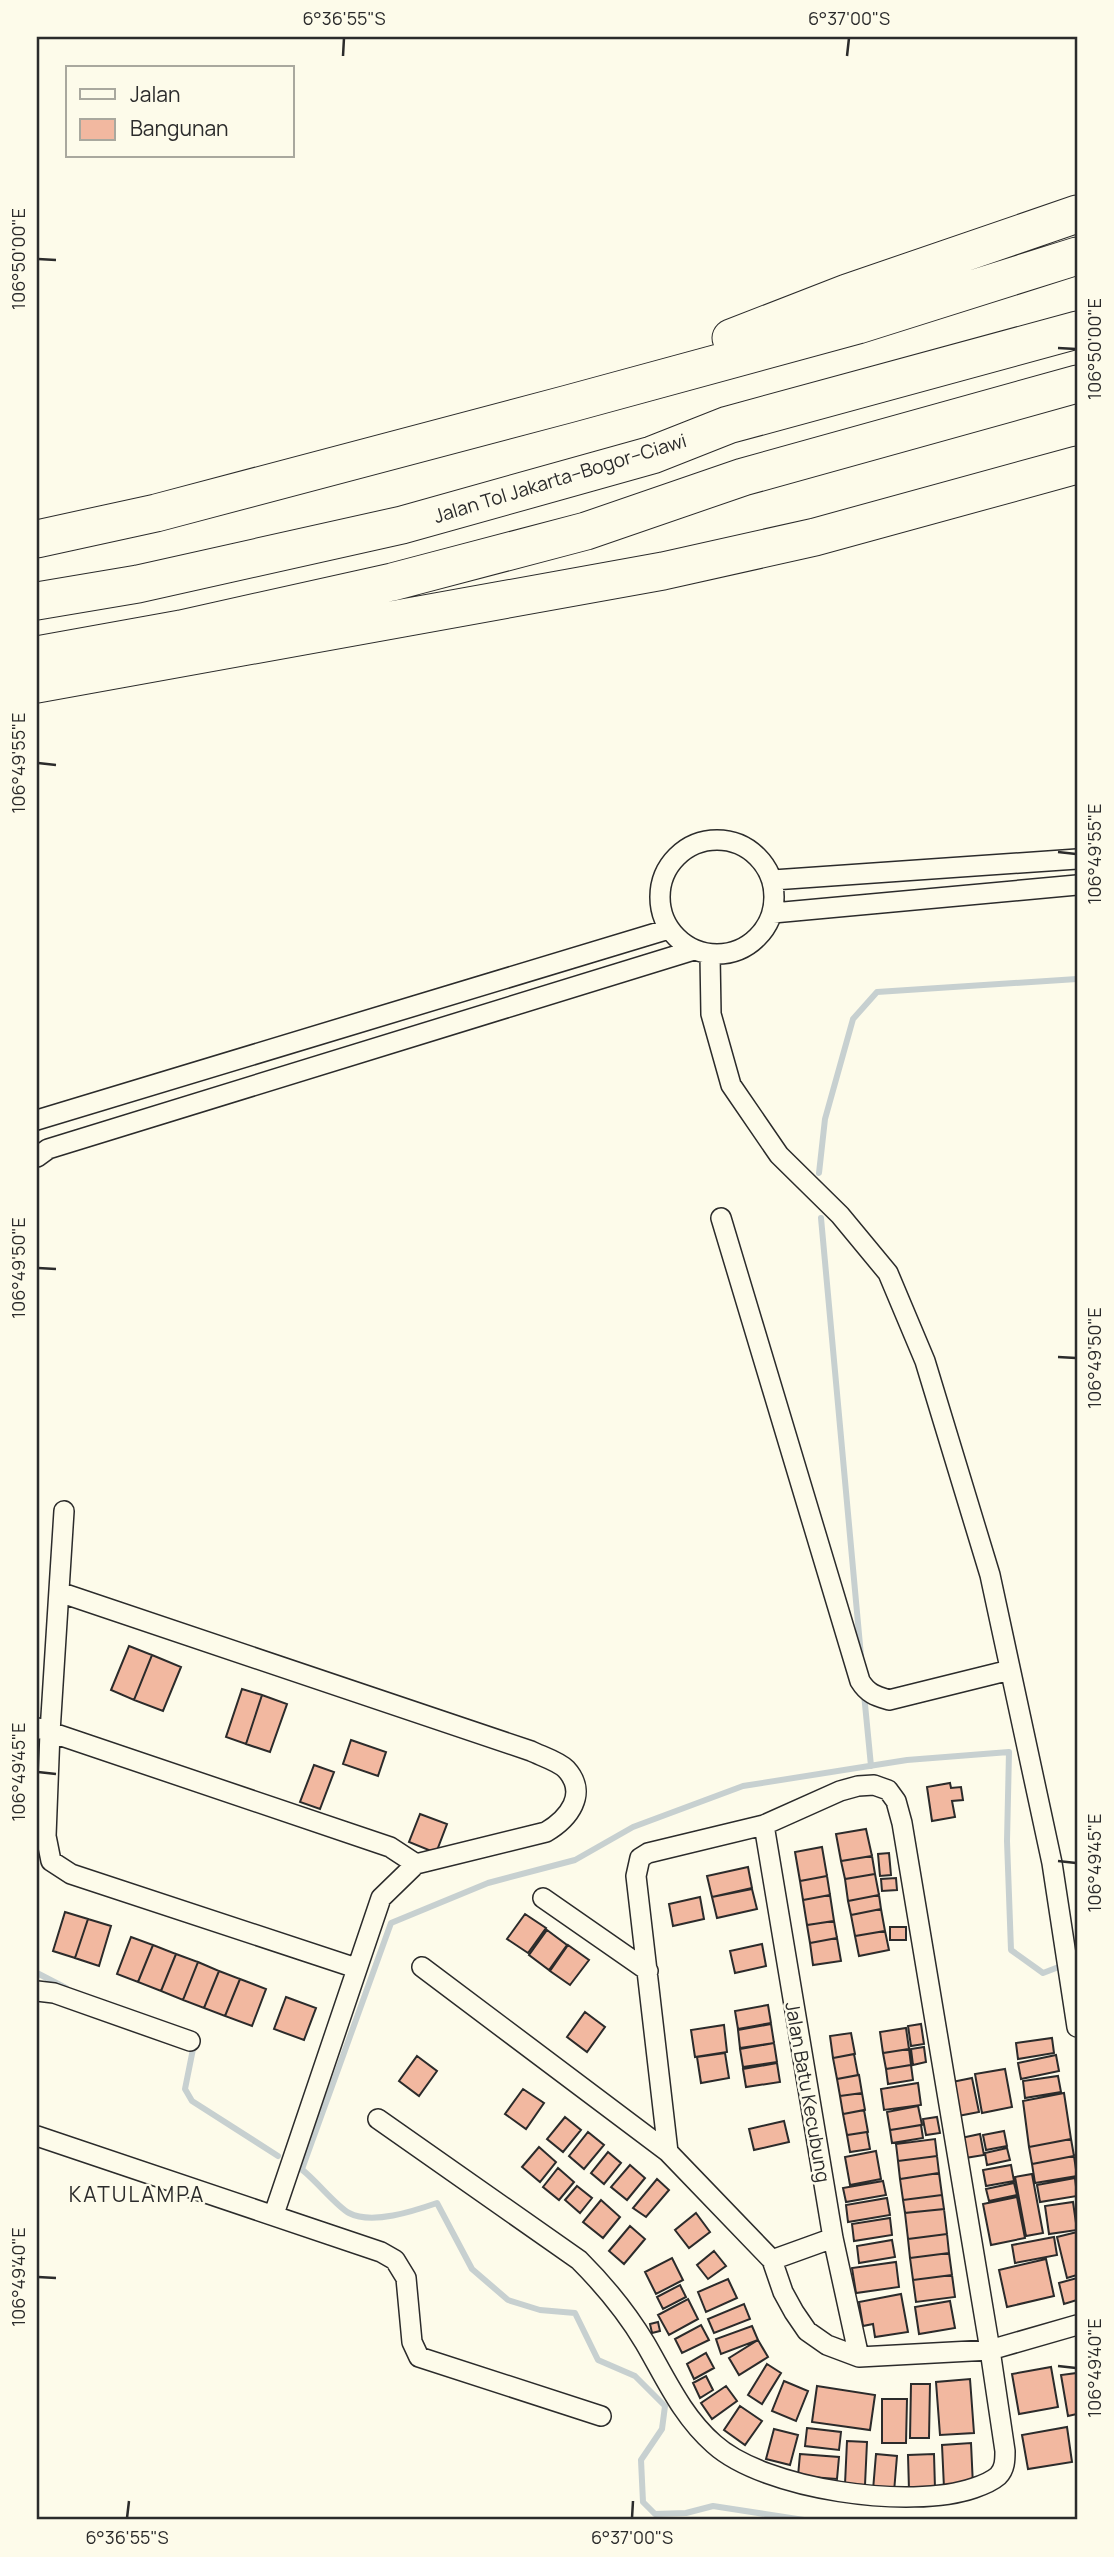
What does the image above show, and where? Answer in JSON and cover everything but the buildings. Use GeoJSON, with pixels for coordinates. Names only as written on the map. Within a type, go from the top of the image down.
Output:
{"type":"FeatureCollection","features":[{"type":"Feature","properties":{"kind":"highway"},"geometry":{"type":"LineString","coordinates":[[629,386],[684,357],[802,310],[1077,214]]}},
{"type":"Feature","properties":{"kind":"highway"},"geometry":{"type":"LineString","coordinates":[[37,539],[156,513],[556,408],[858,325],[1077,256]]}},
{"type":"Feature","properties":{"kind":"highway","name":"Jalan Tol Jakarta–Bogor–Ciawi"},"geometry":{"type":"LineString","coordinates":[[37,601],[138,584],[402,526],[652,455],[728,425],[1077,330]]}},
{"type":"Feature","properties":{"kind":"highway"},"geometry":{"type":"LineString","coordinates":[[37,654],[181,629],[405,579],[586,531],[743,477],[1077,384]]}},
{"type":"Feature","properties":{"kind":"highway"},"geometry":{"type":"LineString","coordinates":[[37,684],[663,571],[815,537],[1077,466]]}},
{"type":"Feature","properties":{"kind":"street"},"geometry":{"type":"LineString","coordinates":[[725,839],[741,844],[755,853],[766,865],[773,880],[773,913],[766,928],[749,945],[726,954],[702,952],[680,942],[669,929],[662,914],[662,881],[669,866],[679,853],[709,840],[725,839]]}},
{"type":"Feature","properties":{"kind":"street"},"geometry":{"type":"LineString","coordinates":[[773,880],[1077,859]]}},
{"type":"Feature","properties":{"kind":"street"},"geometry":{"type":"LineString","coordinates":[[773,913],[1077,885]]}},
{"type":"Feature","properties":{"kind":"street"},"geometry":{"type":"LineString","coordinates":[[37,1120],[669,929]]}},
{"type":"Feature","properties":{"kind":"street"},"geometry":{"type":"LineString","coordinates":[[37,1157],[48,1149],[141,1119],[702,952]]}},
{"type":"Feature","properties":{"kind":"street"},"geometry":{"type":"LineString","coordinates":[[702,952],[710,1014],[731,1085],[779,1155],[840,1215],[888,1273],[925,1361],[990,1575],[1052,1863],[1076,2021]]}},
{"type":"Feature","properties":{"kind":"street"},"geometry":{"type":"LineString","coordinates":[[132,1090],[141,1119]]}},
{"type":"Feature","properties":{"kind":"street"},"geometry":{"type":"LineString","coordinates":[[721,1218],[860,1681],[866,1690],[875,1696],[889,1700],[1010,1670]]}},
{"type":"Feature","properties":{"kind":"street"},"geometry":{"type":"LineString","coordinates":[[64,1511],[59,1592],[43,1730],[46,1836],[51,1861],[71,1874],[356,1968]]}},
{"type":"Feature","properties":{"kind":"street"},"geometry":{"type":"LineString","coordinates":[[59,1592],[531,1751],[565,1769],[575,1786],[574,1806],[562,1823],[546,1832],[416,1864],[381,1898],[274,2214]]}},
{"type":"Feature","properties":{"kind":"street"},"geometry":{"type":"LineString","coordinates":[[43,1730],[390,1847],[416,1864]]}},
{"type":"Feature","properties":{"kind":"street"},"geometry":{"type":"LineString","coordinates":[[378,2119],[579,2260],[625,2313],[678,2403],[695,2425],[715,2446],[740,2462],[782,2479],[855,2493],[919,2498],[962,2492],[989,2483],[999,2475],[1004,2465],[1005,2451],[990,2350],[902,1823],[896,1801],[888,1790],[874,1785],[858,1786],[840,1791],[764,1825],[640,1857],[636,1876],[668,2152]]}},
{"type":"Feature","properties":{"kind":"street","name":"Jalan Batu Kecubung"},"geometry":{"type":"LineString","coordinates":[[764,1825],[833,2238],[859,2357]]}},
{"type":"Feature","properties":{"kind":"street"},"geometry":{"type":"LineString","coordinates":[[543,1898],[648,1971]]}},
{"type":"Feature","properties":{"kind":"street"},"geometry":{"type":"LineString","coordinates":[[422,1967],[668,2152],[772,2260],[783,2292],[807,2331],[827,2345],[859,2357],[990,2350],[1077,2325]]}},
{"type":"Feature","properties":{"kind":"street"},"geometry":{"type":"LineString","coordinates":[[37,1991],[54,1993],[190,2041]]}},
{"type":"Feature","properties":{"kind":"street"},"geometry":{"type":"LineString","coordinates":[[37,2136],[381,2252],[394,2260],[406,2278],[412,2343],[419,2357],[601,2416]]}},
{"type":"Feature","properties":{"kind":"street"},"geometry":{"type":"LineString","coordinates":[[772,2260],[833,2238]]}},
{"type":"Feature","properties":{"kind":"waterway"},"geometry":{"type":"LineString","coordinates":[[819,1173],[825,1119],[853,1019],[877,992],[1077,979]]}},
{"type":"Feature","properties":{"kind":"waterway"},"geometry":{"type":"LineString","coordinates":[[821,1218],[861,1656]]}},
{"type":"Feature","properties":{"kind":"waterway"},"geometry":{"type":"LineString","coordinates":[[864,1694],[871,1766]]}},
{"type":"Feature","properties":{"kind":"waterway"},"geometry":{"type":"LineString","coordinates":[[302,2169],[391,1923],[488,1883],[575,1860],[633,1827],[743,1786],[907,1760],[1009,1752],[1007,1841],[1011,1950],[1043,1973],[1077,1960]]}},
{"type":"Feature","properties":{"kind":"waterway"},"geometry":{"type":"LineString","coordinates":[[37,1973],[66,1988]]}},
{"type":"Feature","properties":{"kind":"waterway"},"geometry":{"type":"LineString","coordinates":[[194,2044],[185,2089],[192,2101],[278,2156]]}},
{"type":"Feature","properties":{"kind":"waterway"},"geometry":{"type":"LineString","coordinates":[[300,2168],[344,2210],[358,2216],[381,2217],[437,2203],[472,2269],[508,2300],[540,2310],[575,2313],[598,2360],[635,2376],[665,2406],[662,2429],[641,2460],[643,2502],[655,2514],[686,2513],[713,2506],[804,2520]]}},
{"type":"Feature","properties":{"kind":"district","name":"KATULAMPA"},"geometry":{"type":"Point","coordinates":[137,2195]}}]}
